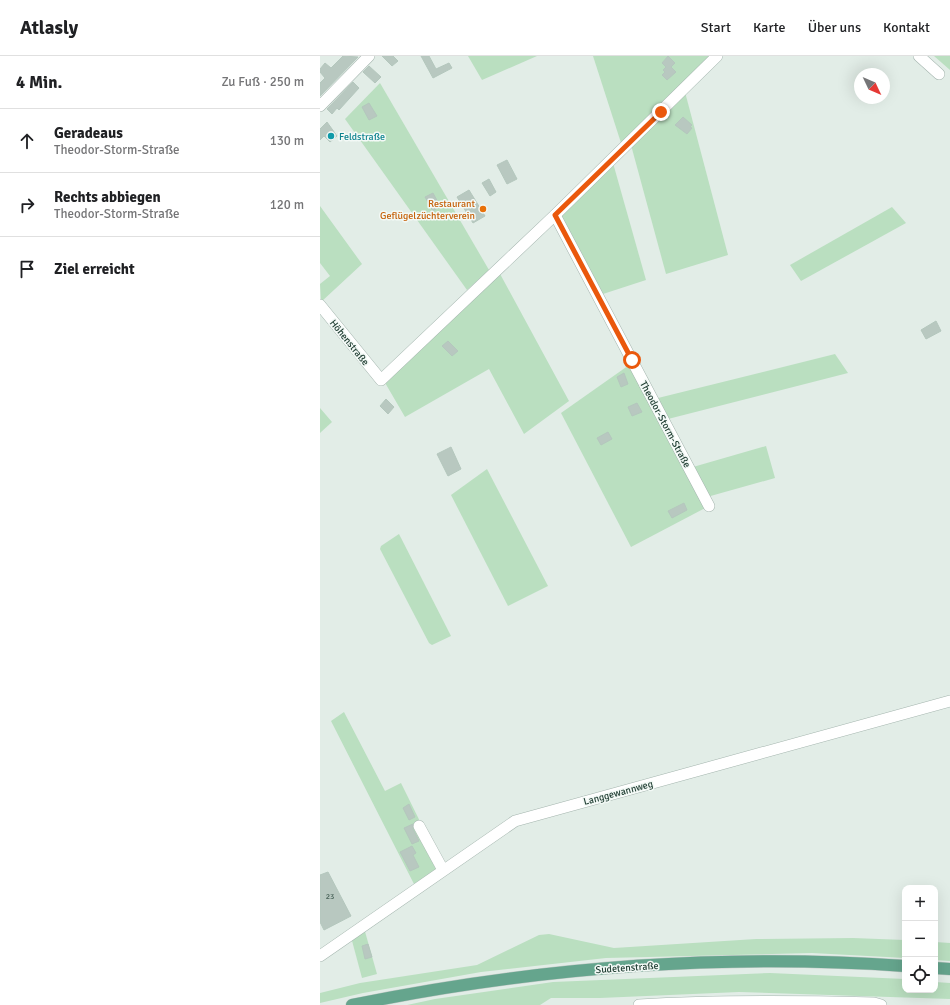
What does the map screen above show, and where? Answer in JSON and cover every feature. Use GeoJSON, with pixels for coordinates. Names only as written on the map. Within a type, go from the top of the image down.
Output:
{"type":"FeatureCollection","features":[{"type":"Feature","properties":{"kind":"main road","name":"Sudetenstraße"},"geometry":{"type":"LineString","coordinates":[[352,1005],[480,982],[558,973],[660,965],[775,962],[902,966]]}},
{"type":"Feature","properties":{"kind":"main road"},"geometry":{"type":"LineString","coordinates":[[938,968],[950,969]]}},
{"type":"Feature","properties":{"kind":"street"},"geometry":{"type":"LineString","coordinates":[[320,106],[369,56]]}},
{"type":"Feature","properties":{"kind":"street"},"geometry":{"type":"LineString","coordinates":[[555,215],[717,56]]}},
{"type":"Feature","properties":{"kind":"street"},"geometry":{"type":"LineString","coordinates":[[919,56],[939,74]]}},
{"type":"Feature","properties":{"kind":"street","name":"Höhenstraße"},"geometry":{"type":"LineString","coordinates":[[320,305],[381,380],[555,215]]}},
{"type":"Feature","properties":{"kind":"street","name":"Theodor-Storm-Straße"},"geometry":{"type":"LineString","coordinates":[[555,215],[709,506]]}},
{"type":"Feature","properties":{"kind":"street","name":"Langgewannweg"},"geometry":{"type":"LineString","coordinates":[[320,956],[515,821],[950,701]]}},
{"type":"Feature","properties":{"kind":"street"},"geometry":{"type":"LineString","coordinates":[[419,826],[443,870]]}},
{"type":"Feature","properties":{"kind":"street"},"geometry":{"type":"LineString","coordinates":[[639,1005],[727,1001],[811,1001],[874,1003],[881,1005]]}},
{"type":"Feature","properties":{"kind":"green space"},"geometry":{"type":"Polygon","coordinates":[[[468,56],[537,56],[482,80],[468,56]]]}},
{"type":"Feature","properties":{"kind":"green space"},"geometry":{"type":"Polygon","coordinates":[[[593,56],[713,56],[622,146],[593,56]]]}},
{"type":"Feature","properties":{"kind":"green space"},"geometry":{"type":"Polygon","coordinates":[[[934,56],[950,56],[950,70],[934,56]]]}},
{"type":"Feature","properties":{"kind":"green space"},"geometry":{"type":"Polygon","coordinates":[[[380,83],[489,270],[467,290],[345,119],[380,83]]]}},
{"type":"Feature","properties":{"kind":"green space"},"geometry":{"type":"Polygon","coordinates":[[[685,92],[728,255],[666,274],[631,145],[685,92]]]}},
{"type":"Feature","properties":{"kind":"green space"},"geometry":{"type":"Polygon","coordinates":[[[613,163],[646,280],[603,294],[598,292],[560,216],[613,163]]]}},
{"type":"Feature","properties":{"kind":"green space"},"geometry":{"type":"Polygon","coordinates":[[[320,206],[362,264],[321,302],[320,284],[330,276],[320,263],[320,206]]]}},
{"type":"Feature","properties":{"kind":"green space"},"geometry":{"type":"Polygon","coordinates":[[[892,207],[906,223],[801,281],[790,265],[892,207]]]}},
{"type":"Feature","properties":{"kind":"green space"},"geometry":{"type":"Polygon","coordinates":[[[499,272],[569,401],[524,434],[489,369],[405,417],[384,381],[499,272]]]}},
{"type":"Feature","properties":{"kind":"green space"},"geometry":{"type":"Polygon","coordinates":[[[835,354],[848,373],[668,419],[658,398],[835,354]]]}},
{"type":"Feature","properties":{"kind":"green space"},"geometry":{"type":"Polygon","coordinates":[[[632,363],[709,506],[631,547],[561,413],[632,363]]]}},
{"type":"Feature","properties":{"kind":"green space"},"geometry":{"type":"Polygon","coordinates":[[[320,408],[332,422],[320,433],[320,408]]]}},
{"type":"Feature","properties":{"kind":"green space"},"geometry":{"type":"Polygon","coordinates":[[[766,446],[775,478],[707,497],[693,467],[766,446]]]}},
{"type":"Feature","properties":{"kind":"green space"},"geometry":{"type":"Polygon","coordinates":[[[487,469],[548,586],[508,606],[451,495],[487,469]]]}},
{"type":"Feature","properties":{"kind":"green space"},"geometry":{"type":"Polygon","coordinates":[[[399,534],[451,636],[432,645],[429,643],[380,549],[381,546],[399,534]]]}},
{"type":"Feature","properties":{"kind":"green space"},"geometry":{"type":"Polygon","coordinates":[[[344,712],[385,791],[401,783],[442,866],[414,884],[331,721],[344,712]]]}},
{"type":"Feature","properties":{"kind":"green space"},"geometry":{"type":"Polygon","coordinates":[[[364,928],[377,974],[362,978],[351,937],[364,928]]]}},
{"type":"Feature","properties":{"kind":"green space"},"geometry":{"type":"Polygon","coordinates":[[[549,934],[614,948],[756,939],[853,938],[902,940],[902,958],[812,953],[606,958],[481,972],[363,993],[320,1003],[320,993],[360,983],[477,965],[539,935],[549,934]]]}},
{"type":"Feature","properties":{"kind":"green space"},"geometry":{"type":"Polygon","coordinates":[[[938,942],[950,943],[950,961],[938,960],[938,942]]]}},
{"type":"Feature","properties":{"kind":"green space"},"geometry":{"type":"Polygon","coordinates":[[[770,973],[902,979],[902,993],[938,993],[938,982],[950,983],[950,999],[739,992],[600,998],[551,998],[540,1005],[407,1005],[435,999],[553,982],[770,973]]]}},
{"type":"Feature","properties":{"kind":"building"},"geometry":{"type":"Polygon","coordinates":[[[343,56],[358,57],[320,96],[320,83],[325,78],[320,72],[320,69],[325,63],[331,68],[343,56]]]}},
{"type":"Feature","properties":{"kind":"building"},"geometry":{"type":"Polygon","coordinates":[[[382,56],[393,56],[398,61],[392,66],[382,56]]]}},
{"type":"Feature","properties":{"kind":"building"},"geometry":{"type":"Polygon","coordinates":[[[421,56],[429,56],[436,69],[449,63],[452,68],[433,78],[421,56]]]}},
{"type":"Feature","properties":{"kind":"building"},"geometry":{"type":"Polygon","coordinates":[[[668,56],[675,63],[671,67],[676,72],[667,80],[662,75],[665,72],[663,70],[666,67],[662,63],[668,56]]]}},
{"type":"Feature","properties":{"kind":"building"},"geometry":{"type":"Polygon","coordinates":[[[369,66],[381,77],[375,83],[363,72],[369,66]]]}},
{"type":"Feature","properties":{"kind":"building"},"geometry":{"type":"Polygon","coordinates":[[[353,82],[359,88],[339,110],[337,108],[332,114],[327,109],[353,82]]]}},
{"type":"Feature","properties":{"kind":"building"},"geometry":{"type":"Polygon","coordinates":[[[369,103],[377,116],[369,120],[362,107],[369,103]]]}},
{"type":"Feature","properties":{"kind":"building"},"geometry":{"type":"Polygon","coordinates":[[[683,117],[692,125],[690,127],[692,128],[687,134],[675,125],[683,117]]]}},
{"type":"Feature","properties":{"kind":"building"},"geometry":{"type":"Polygon","coordinates":[[[327,122],[337,136],[330,142],[324,136],[320,140],[320,129],[327,122]]]}},
{"type":"Feature","properties":{"kind":"building"},"geometry":{"type":"Polygon","coordinates":[[[507,160],[517,179],[507,184],[497,165],[507,160]]]}},
{"type":"Feature","properties":{"kind":"building"},"geometry":{"type":"Polygon","coordinates":[[[489,179],[496,192],[490,196],[482,183],[489,179]]]}},
{"type":"Feature","properties":{"kind":"building"},"geometry":{"type":"Polygon","coordinates":[[[469,190],[485,216],[473,223],[457,197],[469,190]]]}},
{"type":"Feature","properties":{"kind":"building"},"geometry":{"type":"Polygon","coordinates":[[[433,193],[440,206],[433,211],[425,197],[433,193]]]}},
{"type":"Feature","properties":{"kind":"building"},"geometry":{"type":"Polygon","coordinates":[[[936,321],[941,331],[926,339],[921,330],[936,321]]]}},
{"type":"Feature","properties":{"kind":"building"},"geometry":{"type":"Polygon","coordinates":[[[448,341],[458,351],[452,356],[442,346],[448,341]]]}},
{"type":"Feature","properties":{"kind":"building"},"geometry":{"type":"Polygon","coordinates":[[[624,373],[628,384],[621,387],[617,377],[624,373]]]}},
{"type":"Feature","properties":{"kind":"building"},"geometry":{"type":"Polygon","coordinates":[[[386,399],[394,407],[388,414],[380,406],[386,399]]]}},
{"type":"Feature","properties":{"kind":"building"},"geometry":{"type":"Polygon","coordinates":[[[637,403],[642,412],[632,416],[628,407],[637,403]]]}},
{"type":"Feature","properties":{"kind":"building"},"geometry":{"type":"Polygon","coordinates":[[[608,432],[612,439],[601,445],[597,438],[608,432]]]}},
{"type":"Feature","properties":{"kind":"building"},"geometry":{"type":"Polygon","coordinates":[[[451,447],[461,469],[448,476],[437,454],[451,447]]]}},
{"type":"Feature","properties":{"kind":"building"},"geometry":{"type":"Polygon","coordinates":[[[684,503],[687,510],[672,518],[668,511],[684,503]]]}},
{"type":"Feature","properties":{"kind":"building"},"geometry":{"type":"Polygon","coordinates":[[[409,804],[415,817],[409,820],[403,808],[409,804]]]}},
{"type":"Feature","properties":{"kind":"building"},"geometry":{"type":"Polygon","coordinates":[[[413,824],[413,829],[419,841],[412,844],[404,828],[413,824]]]}},
{"type":"Feature","properties":{"kind":"building"},"geometry":{"type":"Polygon","coordinates":[[[412,846],[416,853],[413,855],[419,867],[410,871],[400,852],[412,846]]]}},
{"type":"Feature","properties":{"kind":"building"},"geometry":{"type":"Polygon","coordinates":[[[328,872],[351,916],[324,930],[320,922],[320,875],[328,872]]]}},
{"type":"Feature","properties":{"kind":"building"},"geometry":{"type":"Polygon","coordinates":[[[368,944],[372,957],[365,959],[362,946],[368,944]]]}},
{"type":"Feature","properties":{"kind":"place","name":"Feldstraße"},"geometry":{"type":"Point","coordinates":[331,136]}},
{"type":"Feature","properties":{"kind":"place","name":"Restaurant Geflügelzüchterverein"},"geometry":{"type":"Point","coordinates":[483,209]}},
{"type":"Feature","properties":{"kind":"route"},"geometry":{"type":"LineString","coordinates":[[632,360],[555,215],[661,112]]}}]}
